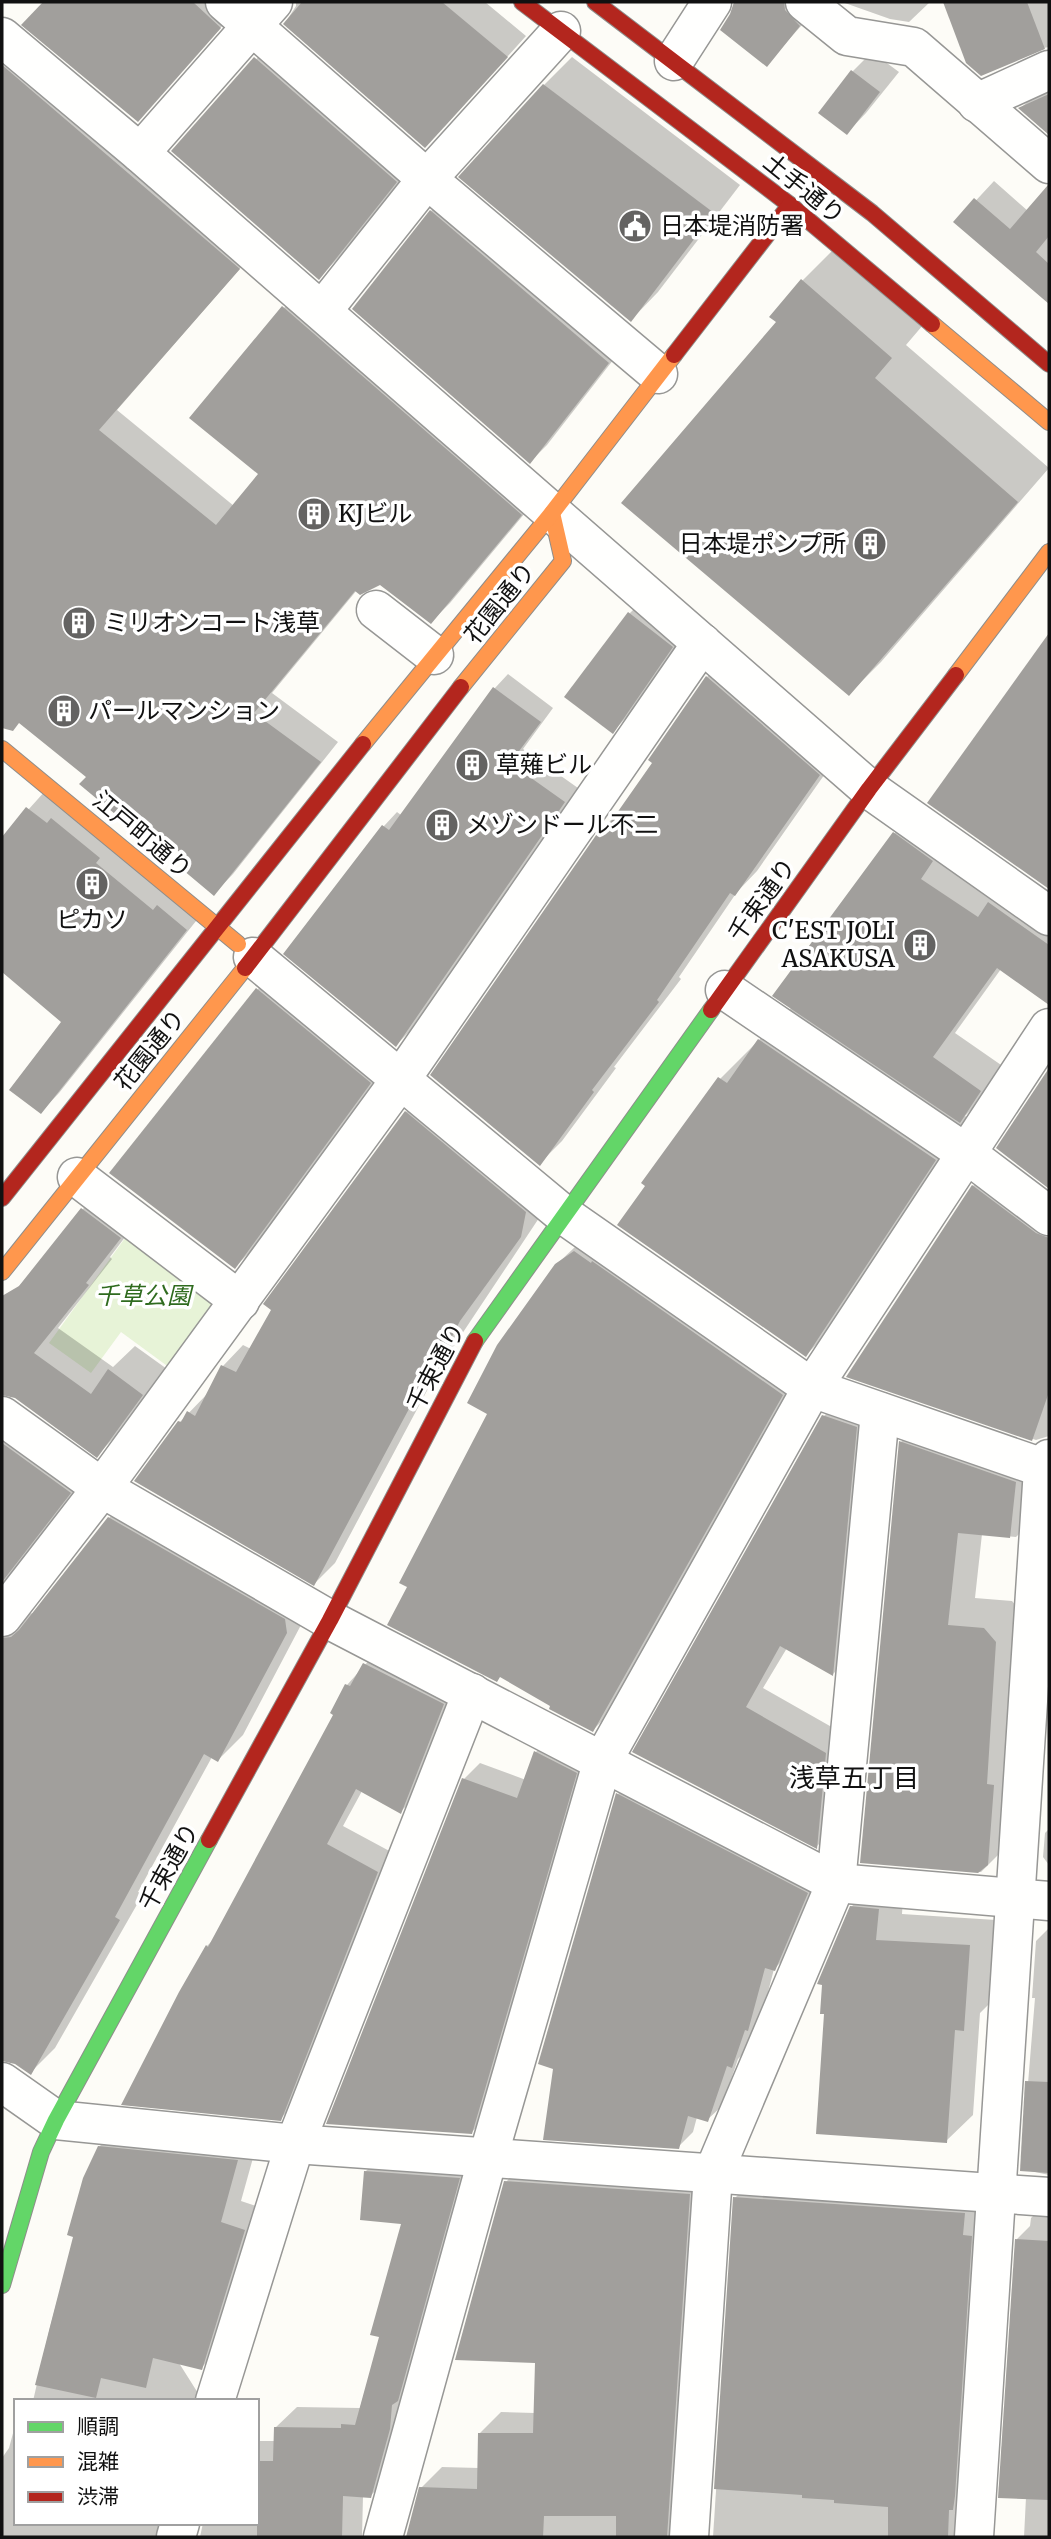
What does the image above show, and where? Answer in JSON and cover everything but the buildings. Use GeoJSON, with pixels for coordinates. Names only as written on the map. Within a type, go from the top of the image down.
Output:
{"type":"FeatureCollection","features":[{"type":"Feature","properties":{"kind":"street","name":"土手通り"},"geometry":{"type":"LineString","coordinates":[[522,2],[790,205],[1049,422]]}},
{"type":"Feature","properties":{"kind":"street","name":"土手通り"},"geometry":{"type":"LineString","coordinates":[[595,2],[872,213],[1049,363]]}},
{"type":"Feature","properties":{"kind":"street"},"geometry":{"type":"LineString","coordinates":[[674,61],[712,2]]}},
{"type":"Feature","properties":{"kind":"street"},"geometry":{"type":"LineString","coordinates":[[805,2],[847,36],[914,47],[1049,164]]}},
{"type":"Feature","properties":{"kind":"street"},"geometry":{"type":"LineString","coordinates":[[140,153],[250,10],[427,179],[658,374]]}},
{"type":"Feature","properties":{"kind":"street"},"geometry":{"type":"LineString","coordinates":[[322,311],[427,179],[561,31]]}},
{"type":"Feature","properties":{"kind":"street"},"geometry":{"type":"LineString","coordinates":[[2,37],[140,153],[869,789],[1049,916]]}},
{"type":"Feature","properties":{"kind":"street"},"geometry":{"type":"LineString","coordinates":[[977,103],[1049,70]]}},
{"type":"Feature","properties":{"kind":"street"},"geometry":{"type":"LineString","coordinates":[[552,513],[790,205]]}},
{"type":"Feature","properties":{"kind":"street","name":"花園通り"},"geometry":{"type":"LineString","coordinates":[[2,1198],[430,660],[552,513]]}},
{"type":"Feature","properties":{"kind":"street","name":"花園通り"},"geometry":{"type":"LineString","coordinates":[[2,1272],[253,957],[457,692],[563,562],[552,513]]}},
{"type":"Feature","properties":{"kind":"street","name":"千束通り"},"geometry":{"type":"LineString","coordinates":[[2,2285],[40,2152],[56,2120],[330,1620],[478,1334],[869,789],[1049,552]]}},
{"type":"Feature","properties":{"kind":"street"},"geometry":{"type":"LineString","coordinates":[[376,610],[430,660],[457,692]]}},
{"type":"Feature","properties":{"kind":"street"},"geometry":{"type":"LineString","coordinates":[[2,1617],[102,1488],[401,1079],[702,643]]}},
{"type":"Feature","properties":{"kind":"street","name":"江戸町通り"},"geometry":{"type":"LineString","coordinates":[[2,749],[253,957]]}},
{"type":"Feature","properties":{"kind":"street"},"geometry":{"type":"LineString","coordinates":[[253,957],[564,1214],[812,1388],[1047,1466],[1032,1900],[996,2194],[974,2537]]}},
{"type":"Feature","properties":{"kind":"street"},"geometry":{"type":"LineString","coordinates":[[725,990],[967,1154],[1049,1216]]}},
{"type":"Feature","properties":{"kind":"street"},"geometry":{"type":"LineString","coordinates":[[383,2537],[488,2157],[603,1760],[812,1388],[1049,1028]]}},
{"type":"Feature","properties":{"kind":"street"},"geometry":{"type":"LineString","coordinates":[[78,1177],[240,1300]]}},
{"type":"Feature","properties":{"kind":"street"},"geometry":{"type":"LineString","coordinates":[[689,2537],[713,2174],[836,1883],[880,1412]]}},
{"type":"Feature","properties":{"kind":"street"},"geometry":{"type":"LineString","coordinates":[[2,1416],[102,1488],[330,1620],[836,1883],[1032,1900]]}},
{"type":"Feature","properties":{"kind":"street"},"geometry":{"type":"LineString","coordinates":[[216,2399],[295,2144],[472,1693]]}},
{"type":"Feature","properties":{"kind":"street"},"geometry":{"type":"LineString","coordinates":[[2,2082],[56,2120],[295,2144],[1049,2197]]}},
{"type":"Feature","properties":{"kind":"green space","name":"千草公園"},"geometry":{"type":"Polygon","coordinates":[[[128,1234],[219,1299],[170,1368],[121,1332],[91,1373],[49,1343],[128,1234]]]}},
{"type":"Feature","properties":{"kind":"traffic: fast"},"geometry":{"type":"LineString","coordinates":[[475,1341],[711,1010]]}},
{"type":"Feature","properties":{"kind":"traffic: fast"},"geometry":{"type":"LineString","coordinates":[[2,2285],[41,2152],[209,1840]]}},
{"type":"Feature","properties":{"kind":"traffic: slow"},"geometry":{"type":"LineString","coordinates":[[932,324],[1049,422]]}},
{"type":"Feature","properties":{"kind":"traffic: slow"},"geometry":{"type":"LineString","coordinates":[[363,744],[552,513],[674,355]]}},
{"type":"Feature","properties":{"kind":"traffic: slow"},"geometry":{"type":"LineString","coordinates":[[461,687],[563,561],[552,513]]}},
{"type":"Feature","properties":{"kind":"traffic: slow"},"geometry":{"type":"LineString","coordinates":[[956,675],[1049,552]]}},
{"type":"Feature","properties":{"kind":"traffic: slow"},"geometry":{"type":"LineString","coordinates":[[2,749],[238,944]]}},
{"type":"Feature","properties":{"kind":"traffic: slow"},"geometry":{"type":"LineString","coordinates":[[2,1272],[245,968]]}},
{"type":"Feature","properties":{"kind":"traffic: jam"},"geometry":{"type":"LineString","coordinates":[[522,2],[790,205],[932,324]]}},
{"type":"Feature","properties":{"kind":"traffic: jam"},"geometry":{"type":"LineString","coordinates":[[595,2],[872,213],[1049,364]]}},
{"type":"Feature","properties":{"kind":"traffic: jam"},"geometry":{"type":"LineString","coordinates":[[674,355],[790,205]]}},
{"type":"Feature","properties":{"kind":"traffic: jam"},"geometry":{"type":"LineString","coordinates":[[711,1010],[869,789],[956,675]]}},
{"type":"Feature","properties":{"kind":"traffic: jam"},"geometry":{"type":"LineString","coordinates":[[245,968],[461,687]]}},
{"type":"Feature","properties":{"kind":"traffic: jam"},"geometry":{"type":"LineString","coordinates":[[2,1198],[363,744]]}},
{"type":"Feature","properties":{"kind":"traffic: jam"},"geometry":{"type":"LineString","coordinates":[[209,1840],[330,1620],[475,1341]]}},
{"type":"Feature","properties":{"kind":"place","name":"日本堤消防署"},"geometry":{"type":"Point","coordinates":[635,226]}},
{"type":"Feature","properties":{"kind":"place","name":"KJビル"},"geometry":{"type":"Point","coordinates":[314,514]}},
{"type":"Feature","properties":{"kind":"place","name":"日本堤ポンプ所"},"geometry":{"type":"Point","coordinates":[870,544]}},
{"type":"Feature","properties":{"kind":"place","name":"ミリオンコート浅草"},"geometry":{"type":"Point","coordinates":[79,623]}},
{"type":"Feature","properties":{"kind":"place","name":"パールマンション"},"geometry":{"type":"Point","coordinates":[64,711]}},
{"type":"Feature","properties":{"kind":"place","name":"草薙ビル"},"geometry":{"type":"Point","coordinates":[472,765]}},
{"type":"Feature","properties":{"kind":"place","name":"メゾンドール不二"},"geometry":{"type":"Point","coordinates":[442,825]}},
{"type":"Feature","properties":{"kind":"place","name":"ピカソ"},"geometry":{"type":"Point","coordinates":[92,884]}},
{"type":"Feature","properties":{"kind":"place","name":"C'EST JOLI ASAKUSA"},"geometry":{"type":"Point","coordinates":[920,945]}},
{"type":"Feature","properties":{"kind":"district","name":"浅草五丁目"},"geometry":{"type":"Point","coordinates":[854,1778]}}]}
